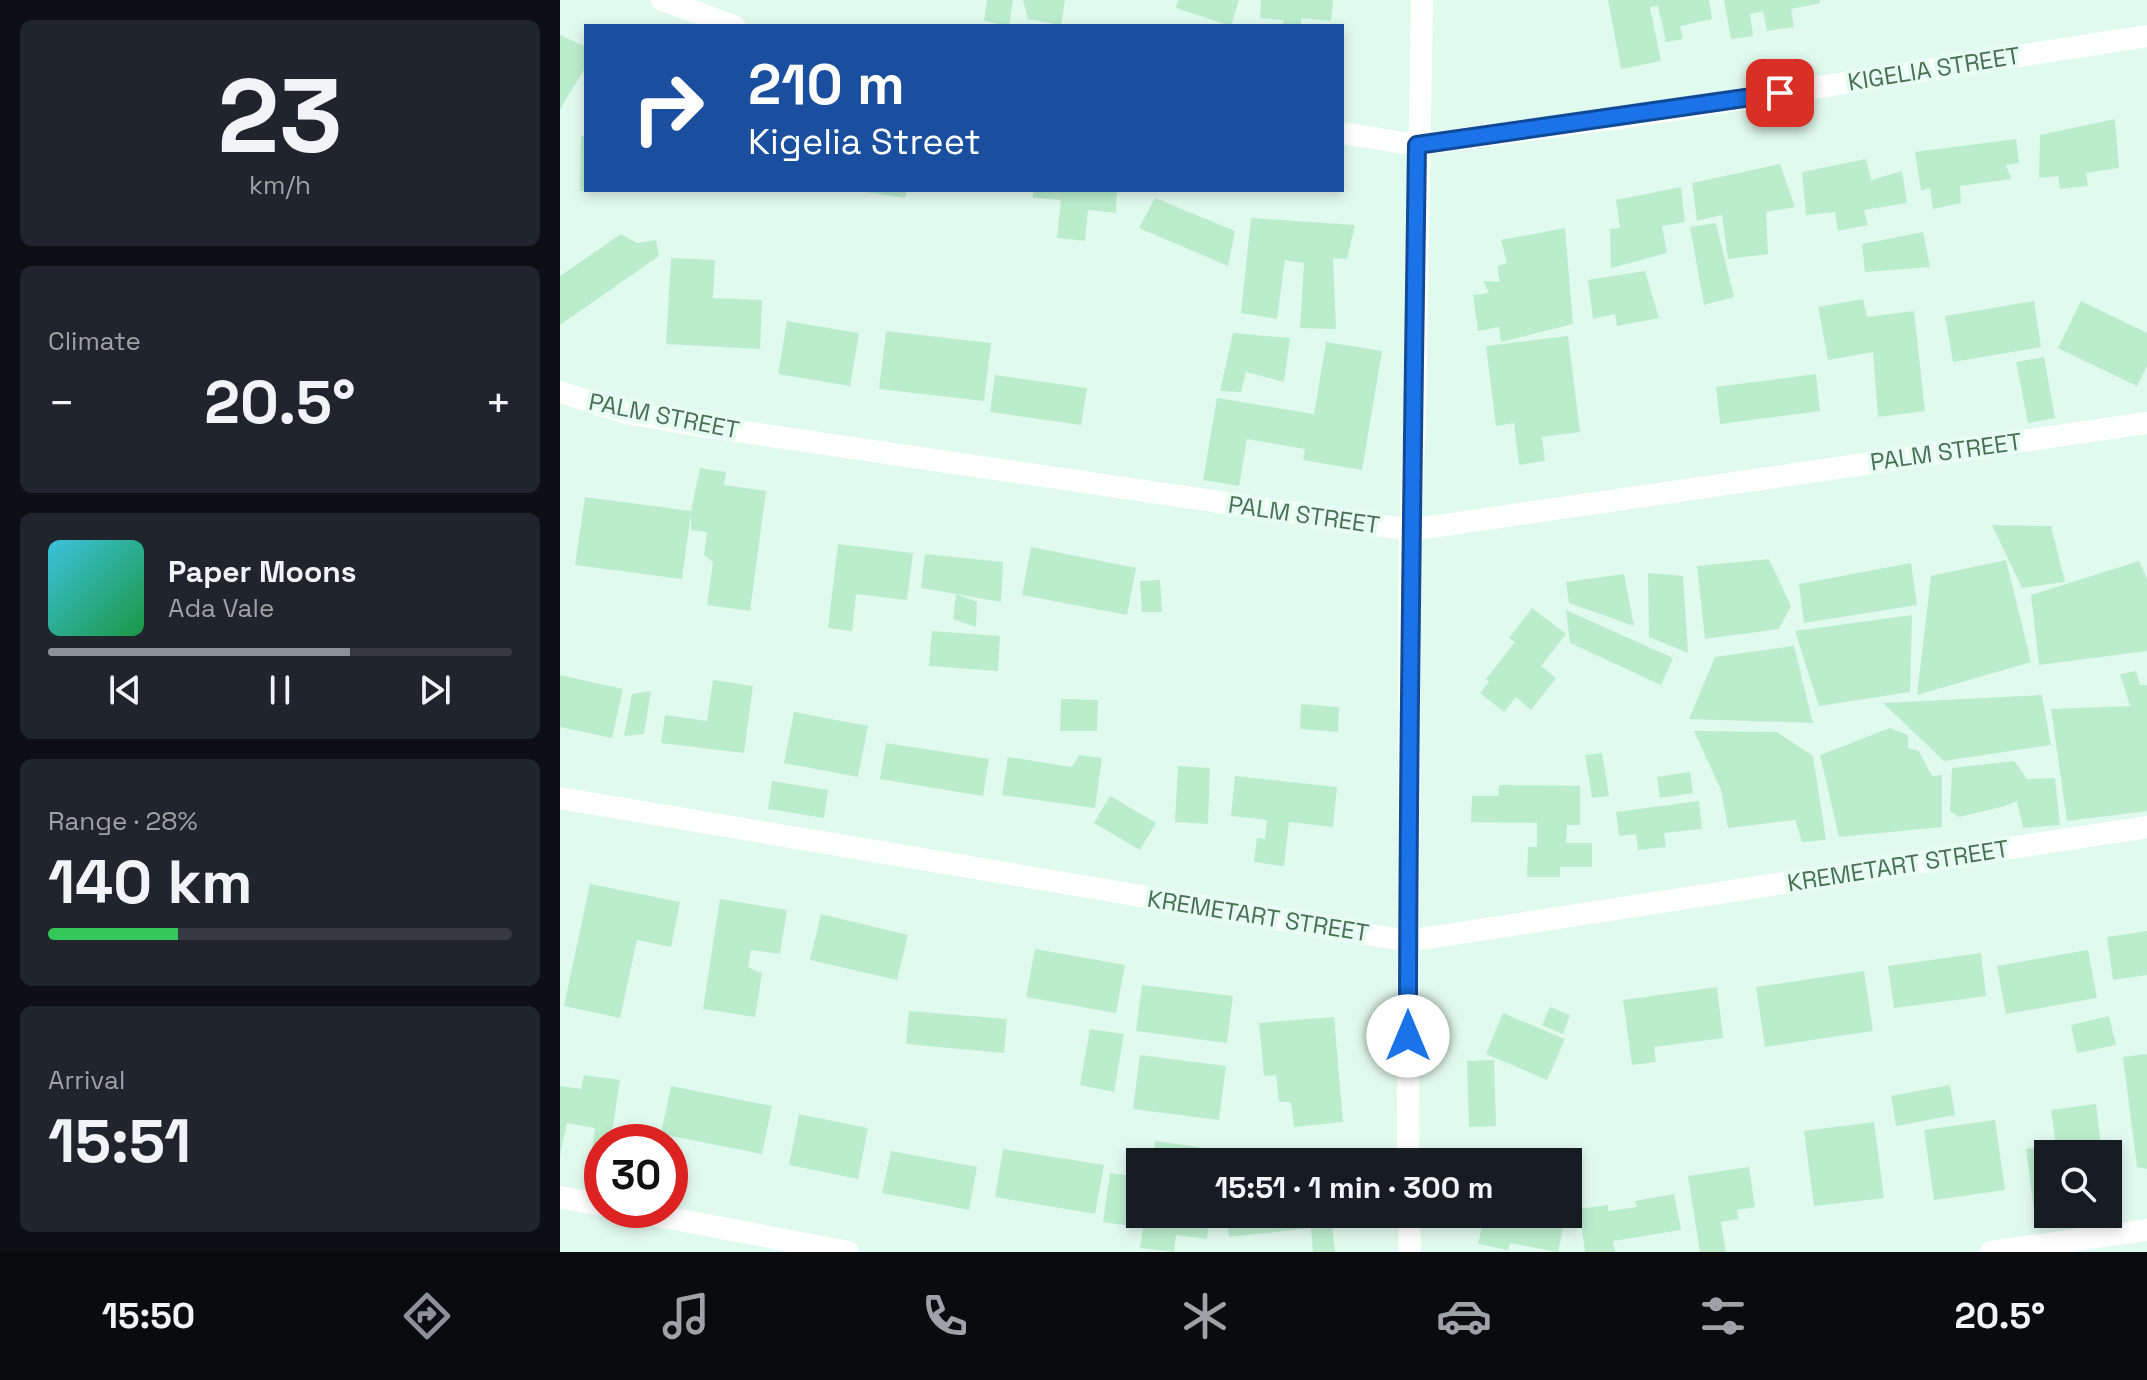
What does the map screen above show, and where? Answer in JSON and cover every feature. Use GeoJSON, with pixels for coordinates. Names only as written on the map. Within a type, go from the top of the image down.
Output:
{"type":"FeatureCollection","features":[{"type":"Feature","properties":{"kind":"street"},"geometry":{"type":"LineString","coordinates":[[662,0],[728,24]]}},
{"type":"Feature","properties":{"kind":"street"},"geometry":{"type":"LineString","coordinates":[[1408,1148],[1410,530],[1422,0]]}},
{"type":"Feature","properties":{"kind":"street","name":"KIGELIA STREET"},"geometry":{"type":"LineString","coordinates":[[1344,133],[1417,145],[1627,117],[2147,36]]}},
{"type":"Feature","properties":{"kind":"street","name":"PALM STREET"},"geometry":{"type":"LineString","coordinates":[[560,392],[626,413],[690,424],[1410,530],[2147,423]]}},
{"type":"Feature","properties":{"kind":"street","name":"KREMETART STREET"},"geometry":{"type":"LineString","coordinates":[[560,798],[1408,941],[2147,827]]}},
{"type":"Feature","properties":{"kind":"street"},"geometry":{"type":"LineString","coordinates":[[560,1197],[584,1202]]}},
{"type":"Feature","properties":{"kind":"street"},"geometry":{"type":"LineString","coordinates":[[688,1228],[735,1242],[848,1252]]}},
{"type":"Feature","properties":{"kind":"street"},"geometry":{"type":"LineString","coordinates":[[1409,1228],[1410,1252]]}},
{"type":"Feature","properties":{"kind":"street"},"geometry":{"type":"LineString","coordinates":[[1991,1252],[2147,1230]]}},
{"type":"Feature","properties":{"kind":"building"},"geometry":{"type":"Polygon","coordinates":[[[987,0],[1013,0],[1009,24],[984,21],[987,0]]]}},
{"type":"Feature","properties":{"kind":"building"},"geometry":{"type":"Polygon","coordinates":[[[1023,0],[1065,0],[1061,24],[1028,19],[1023,0]]]}},
{"type":"Feature","properties":{"kind":"building"},"geometry":{"type":"Polygon","coordinates":[[[1178,0],[1239,0],[1232,24],[1176,8],[1178,0]]]}},
{"type":"Feature","properties":{"kind":"building"},"geometry":{"type":"Polygon","coordinates":[[[1261,0],[1333,0],[1331,21],[1301,18],[1301,24],[1282,24],[1284,20],[1260,18],[1261,0]]]}},
{"type":"Feature","properties":{"kind":"building"},"geometry":{"type":"Polygon","coordinates":[[[1608,0],[1709,0],[1712,19],[1680,26],[1683,39],[1666,42],[1658,6],[1650,7],[1661,61],[1621,69],[1608,0]]]}},
{"type":"Feature","properties":{"kind":"building"},"geometry":{"type":"Polygon","coordinates":[[[1724,0],[1820,0],[1820,3],[1791,9],[1794,27],[1767,31],[1763,11],[1750,14],[1753,36],[1731,39],[1724,0]]]}},
{"type":"Feature","properties":{"kind":"building"},"geometry":{"type":"Polygon","coordinates":[[[560,35],[584,46],[584,70],[560,109],[560,35]]]}},
{"type":"Feature","properties":{"kind":"building"},"geometry":{"type":"Polygon","coordinates":[[[2115,119],[2119,168],[2086,173],[2088,186],[2060,189],[2058,176],[2039,178],[2040,135],[2115,119]]]}},
{"type":"Feature","properties":{"kind":"building"},"geometry":{"type":"Polygon","coordinates":[[[581,136],[584,136],[584,191],[580,191],[581,136]]]}},
{"type":"Feature","properties":{"kind":"building"},"geometry":{"type":"Polygon","coordinates":[[[2016,139],[2019,163],[2006,165],[2011,179],[1960,186],[1961,203],[1933,209],[1930,188],[1921,191],[1915,152],[2016,139]]]}},
{"type":"Feature","properties":{"kind":"building"},"geometry":{"type":"Polygon","coordinates":[[[1866,159],[1871,180],[1902,171],[1907,203],[1864,210],[1868,225],[1838,231],[1835,212],[1806,215],[1802,172],[1866,159]]]}},
{"type":"Feature","properties":{"kind":"building"},"geometry":{"type":"Polygon","coordinates":[[[1780,164],[1795,207],[1766,212],[1768,254],[1728,259],[1722,215],[1697,221],[1692,183],[1780,164]]]}},
{"type":"Feature","properties":{"kind":"building"},"geometry":{"type":"Polygon","coordinates":[[[1681,187],[1685,222],[1662,226],[1667,253],[1611,268],[1610,229],[1620,228],[1616,200],[1681,187]]]}},
{"type":"Feature","properties":{"kind":"building"},"geometry":{"type":"Polygon","coordinates":[[[866,192],[906,192],[905,198],[866,192]]]}},
{"type":"Feature","properties":{"kind":"building"},"geometry":{"type":"Polygon","coordinates":[[[1033,192],[1117,192],[1116,213],[1088,210],[1085,241],[1057,238],[1061,200],[1033,198],[1033,192]]]}},
{"type":"Feature","properties":{"kind":"building"},"geometry":{"type":"Polygon","coordinates":[[[1155,198],[1235,231],[1228,266],[1139,228],[1155,198]]]}},
{"type":"Feature","properties":{"kind":"building"},"geometry":{"type":"Polygon","coordinates":[[[1251,218],[1355,225],[1347,259],[1333,258],[1336,329],[1300,328],[1304,263],[1285,260],[1277,319],[1241,313],[1251,218]]]}},
{"type":"Feature","properties":{"kind":"building"},"geometry":{"type":"Polygon","coordinates":[[[1716,223],[1734,297],[1704,305],[1690,227],[1716,223]]]}},
{"type":"Feature","properties":{"kind":"building"},"geometry":{"type":"Polygon","coordinates":[[[1565,228],[1573,324],[1501,342],[1499,327],[1478,331],[1473,295],[1489,293],[1483,281],[1500,282],[1497,266],[1507,263],[1501,240],[1565,228]]]}},
{"type":"Feature","properties":{"kind":"building"},"geometry":{"type":"Polygon","coordinates":[[[1923,232],[1930,267],[1865,272],[1862,244],[1923,232]]]}},
{"type":"Feature","properties":{"kind":"building"},"geometry":{"type":"Polygon","coordinates":[[[621,234],[637,243],[656,240],[659,256],[560,325],[560,276],[621,234]]]}},
{"type":"Feature","properties":{"kind":"building"},"geometry":{"type":"Polygon","coordinates":[[[671,258],[715,260],[713,298],[762,300],[760,349],[666,344],[671,258]]]}},
{"type":"Feature","properties":{"kind":"building"},"geometry":{"type":"Polygon","coordinates":[[[1645,271],[1659,318],[1617,326],[1615,314],[1593,319],[1588,280],[1645,271]]]}},
{"type":"Feature","properties":{"kind":"building"},"geometry":{"type":"Polygon","coordinates":[[[1863,299],[1867,317],[1914,311],[1925,411],[1878,417],[1873,352],[1828,360],[1818,307],[1863,299]]]}},
{"type":"Feature","properties":{"kind":"building"},"geometry":{"type":"Polygon","coordinates":[[[2034,301],[2041,347],[1953,362],[1945,316],[2034,301]]]}},
{"type":"Feature","properties":{"kind":"building"},"geometry":{"type":"Polygon","coordinates":[[[2081,301],[2147,333],[2147,366],[2137,386],[2058,348],[2081,301]]]}},
{"type":"Feature","properties":{"kind":"building"},"geometry":{"type":"Polygon","coordinates":[[[787,321],[859,333],[850,386],[778,374],[787,321]]]}},
{"type":"Feature","properties":{"kind":"building"},"geometry":{"type":"Polygon","coordinates":[[[886,331],[991,343],[984,401],[879,389],[886,331]]]}},
{"type":"Feature","properties":{"kind":"building"},"geometry":{"type":"Polygon","coordinates":[[[1233,333],[1290,338],[1284,382],[1246,372],[1241,392],[1220,391],[1233,333]]]}},
{"type":"Feature","properties":{"kind":"building"},"geometry":{"type":"Polygon","coordinates":[[[1568,336],[1580,432],[1542,437],[1545,461],[1519,465],[1514,423],[1496,426],[1486,346],[1568,336]]]}},
{"type":"Feature","properties":{"kind":"building"},"geometry":{"type":"Polygon","coordinates":[[[1326,342],[1382,351],[1362,470],[1303,460],[1305,449],[1247,439],[1239,486],[1203,480],[1217,398],[1314,414],[1326,342]]]}},
{"type":"Feature","properties":{"kind":"building"},"geometry":{"type":"Polygon","coordinates":[[[2044,357],[2055,418],[2028,423],[2016,362],[2044,357]]]}},
{"type":"Feature","properties":{"kind":"building"},"geometry":{"type":"Polygon","coordinates":[[[1816,374],[1820,411],[1720,424],[1716,387],[1816,374]]]}},
{"type":"Feature","properties":{"kind":"building"},"geometry":{"type":"Polygon","coordinates":[[[995,375],[1087,388],[1081,425],[990,412],[995,375]]]}},
{"type":"Feature","properties":{"kind":"building"},"geometry":{"type":"Polygon","coordinates":[[[700,468],[726,472],[724,485],[766,491],[750,611],[707,605],[713,562],[704,555],[707,532],[691,530],[691,513],[682,579],[575,565],[585,497],[691,511],[700,468]]]}},
{"type":"Feature","properties":{"kind":"building"},"geometry":{"type":"Polygon","coordinates":[[[1992,525],[2051,526],[2065,582],[2022,588],[1992,525]]]}},
{"type":"Feature","properties":{"kind":"building"},"geometry":{"type":"Polygon","coordinates":[[[838,544],[913,553],[907,600],[856,594],[852,631],[828,628],[838,544]]]}},
{"type":"Feature","properties":{"kind":"building"},"geometry":{"type":"Polygon","coordinates":[[[1031,547],[1136,568],[1127,615],[1022,595],[1031,547]]]}},
{"type":"Feature","properties":{"kind":"building"},"geometry":{"type":"Polygon","coordinates":[[[925,554],[1003,562],[1001,602],[921,588],[925,554]]]}},
{"type":"Feature","properties":{"kind":"building"},"geometry":{"type":"Polygon","coordinates":[[[1769,559],[1791,606],[1779,629],[1705,639],[1697,566],[1769,559]]]}},
{"type":"Feature","properties":{"kind":"building"},"geometry":{"type":"Polygon","coordinates":[[[2006,560],[2031,662],[1917,695],[1931,576],[2006,560]]]}},
{"type":"Feature","properties":{"kind":"building"},"geometry":{"type":"Polygon","coordinates":[[[2139,561],[2147,579],[2147,651],[2039,665],[2031,595],[2139,561]]]}},
{"type":"Feature","properties":{"kind":"building"},"geometry":{"type":"Polygon","coordinates":[[[1911,563],[1917,605],[1804,623],[1799,584],[1911,563]]]}},
{"type":"Feature","properties":{"kind":"building"},"geometry":{"type":"Polygon","coordinates":[[[1648,573],[1683,576],[1688,653],[1649,637],[1648,573]]]}},
{"type":"Feature","properties":{"kind":"building"},"geometry":{"type":"Polygon","coordinates":[[[1624,574],[1634,626],[1569,603],[1566,582],[1624,574]]]}},
{"type":"Feature","properties":{"kind":"building"},"geometry":{"type":"Polygon","coordinates":[[[1160,580],[1162,612],[1142,612],[1140,581],[1160,580]]]}},
{"type":"Feature","properties":{"kind":"building"},"geometry":{"type":"Polygon","coordinates":[[[956,594],[977,602],[976,627],[953,619],[956,594]]]}},
{"type":"Feature","properties":{"kind":"building"},"geometry":{"type":"Polygon","coordinates":[[[1532,608],[1566,634],[1541,666],[1556,678],[1531,710],[1516,697],[1504,712],[1480,693],[1489,682],[1486,679],[1515,642],[1509,638],[1532,608]]]}},
{"type":"Feature","properties":{"kind":"building"},"geometry":{"type":"Polygon","coordinates":[[[1566,610],[1673,658],[1661,685],[1570,643],[1566,610]]]}},
{"type":"Feature","properties":{"kind":"building"},"geometry":{"type":"Polygon","coordinates":[[[1912,615],[1910,692],[1819,706],[1795,631],[1912,615]]]}},
{"type":"Feature","properties":{"kind":"building"},"geometry":{"type":"Polygon","coordinates":[[[932,631],[1000,636],[998,671],[929,666],[932,631]]]}},
{"type":"Feature","properties":{"kind":"building"},"geometry":{"type":"Polygon","coordinates":[[[1794,646],[1813,723],[1689,719],[1715,657],[1794,646]]]}},
{"type":"Feature","properties":{"kind":"building"},"geometry":{"type":"Polygon","coordinates":[[[2136,671],[2140,685],[2147,685],[2147,811],[2067,821],[2051,709],[2130,706],[2120,674],[2136,671]]]}},
{"type":"Feature","properties":{"kind":"building"},"geometry":{"type":"Polygon","coordinates":[[[560,675],[623,689],[612,738],[560,727],[560,675]]]}},
{"type":"Feature","properties":{"kind":"building"},"geometry":{"type":"Polygon","coordinates":[[[713,680],[753,686],[744,753],[661,743],[665,715],[707,721],[713,680]]]}},
{"type":"Feature","properties":{"kind":"building"},"geometry":{"type":"Polygon","coordinates":[[[651,691],[644,734],[624,736],[632,694],[651,691]]]}},
{"type":"Feature","properties":{"kind":"building"},"geometry":{"type":"Polygon","coordinates":[[[2042,695],[2051,745],[1944,761],[1883,703],[2042,695]]]}},
{"type":"Feature","properties":{"kind":"building"},"geometry":{"type":"Polygon","coordinates":[[[1061,699],[1098,700],[1097,731],[1060,731],[1061,699]]]}},
{"type":"Feature","properties":{"kind":"building"},"geometry":{"type":"Polygon","coordinates":[[[1301,704],[1339,707],[1338,732],[1300,729],[1301,704]]]}},
{"type":"Feature","properties":{"kind":"building"},"geometry":{"type":"Polygon","coordinates":[[[794,712],[868,726],[858,777],[784,763],[794,712]]]}},
{"type":"Feature","properties":{"kind":"building"},"geometry":{"type":"Polygon","coordinates":[[[1890,728],[1908,735],[1908,748],[1919,751],[1932,776],[1942,775],[1942,827],[1839,837],[1820,755],[1890,728]]]}},
{"type":"Feature","properties":{"kind":"building"},"geometry":{"type":"Polygon","coordinates":[[[1694,731],[1777,732],[1813,756],[1826,840],[1802,842],[1795,820],[1728,828],[1721,790],[1694,731]]]}},
{"type":"Feature","properties":{"kind":"building"},"geometry":{"type":"Polygon","coordinates":[[[886,743],[989,759],[983,796],[880,779],[886,743]]]}},
{"type":"Feature","properties":{"kind":"building"},"geometry":{"type":"Polygon","coordinates":[[[1602,753],[1609,796],[1592,798],[1585,755],[1602,753]]]}},
{"type":"Feature","properties":{"kind":"building"},"geometry":{"type":"Polygon","coordinates":[[[1079,755],[1102,758],[1095,808],[1002,795],[1008,757],[1072,767],[1079,755]]]}},
{"type":"Feature","properties":{"kind":"building"},"geometry":{"type":"Polygon","coordinates":[[[2014,761],[2027,779],[2055,778],[2060,825],[2023,828],[2017,801],[1959,817],[1950,811],[1952,768],[2014,761]]]}},
{"type":"Feature","properties":{"kind":"building"},"geometry":{"type":"Polygon","coordinates":[[[1178,766],[1210,768],[1208,824],[1175,822],[1178,766]]]}},
{"type":"Feature","properties":{"kind":"building"},"geometry":{"type":"Polygon","coordinates":[[[1690,772],[1693,793],[1660,798],[1657,777],[1690,772]]]}},
{"type":"Feature","properties":{"kind":"building"},"geometry":{"type":"Polygon","coordinates":[[[1235,776],[1337,787],[1333,827],[1289,822],[1284,866],[1254,862],[1257,838],[1265,839],[1267,820],[1231,816],[1235,776]]]}},
{"type":"Feature","properties":{"kind":"building"},"geometry":{"type":"Polygon","coordinates":[[[772,781],[828,790],[824,818],[768,809],[772,781]]]}},
{"type":"Feature","properties":{"kind":"building"},"geometry":{"type":"Polygon","coordinates":[[[1499,785],[1580,786],[1580,825],[1567,825],[1566,843],[1592,843],[1592,867],[1560,867],[1560,877],[1527,877],[1528,847],[1537,847],[1537,823],[1471,822],[1472,796],[1498,796],[1499,785]]]}},
{"type":"Feature","properties":{"kind":"building"},"geometry":{"type":"Polygon","coordinates":[[[1110,796],[1156,823],[1140,850],[1094,823],[1110,796]]]}},
{"type":"Feature","properties":{"kind":"building"},"geometry":{"type":"Polygon","coordinates":[[[1699,801],[1702,829],[1664,833],[1666,847],[1638,850],[1636,834],[1619,836],[1616,812],[1699,801]]]}},
{"type":"Feature","properties":{"kind":"building"},"geometry":{"type":"Polygon","coordinates":[[[590,884],[680,902],[671,947],[637,940],[620,1018],[564,1006],[590,884]]]}},
{"type":"Feature","properties":{"kind":"building"},"geometry":{"type":"Polygon","coordinates":[[[720,899],[787,910],[780,954],[751,950],[748,967],[762,973],[755,1017],[703,1009],[720,899]]]}},
{"type":"Feature","properties":{"kind":"building"},"geometry":{"type":"Polygon","coordinates":[[[821,914],[908,935],[897,980],[810,960],[821,914]]]}},
{"type":"Feature","properties":{"kind":"building"},"geometry":{"type":"Polygon","coordinates":[[[2147,931],[2147,975],[2113,980],[2107,937],[2147,931]]]}},
{"type":"Feature","properties":{"kind":"building"},"geometry":{"type":"Polygon","coordinates":[[[1035,949],[1125,965],[1116,1013],[1026,997],[1035,949]]]}},
{"type":"Feature","properties":{"kind":"building"},"geometry":{"type":"Polygon","coordinates":[[[2088,950],[2097,998],[2006,1014],[1997,966],[2088,950]]]}},
{"type":"Feature","properties":{"kind":"building"},"geometry":{"type":"Polygon","coordinates":[[[1981,953],[1986,996],[1894,1008],[1888,966],[1981,953]]]}},
{"type":"Feature","properties":{"kind":"building"},"geometry":{"type":"Polygon","coordinates":[[[1864,971],[1873,1031],[1765,1047],[1756,987],[1864,971]]]}},
{"type":"Feature","properties":{"kind":"building"},"geometry":{"type":"Polygon","coordinates":[[[1142,985],[1233,996],[1227,1043],[1136,1031],[1142,985]]]}},
{"type":"Feature","properties":{"kind":"building"},"geometry":{"type":"Polygon","coordinates":[[[1717,987],[1723,1038],[1654,1047],[1656,1062],[1632,1065],[1623,1000],[1717,987]]]}},
{"type":"Feature","properties":{"kind":"building"},"geometry":{"type":"Polygon","coordinates":[[[1550,1007],[1570,1015],[1563,1034],[1542,1025],[1550,1007]]]}},
{"type":"Feature","properties":{"kind":"building"},"geometry":{"type":"Polygon","coordinates":[[[909,1011],[1007,1019],[1004,1053],[906,1044],[909,1011]]]}},
{"type":"Feature","properties":{"kind":"building"},"geometry":{"type":"Polygon","coordinates":[[[1503,1013],[1565,1039],[1547,1080],[1486,1054],[1503,1013]]]}},
{"type":"Feature","properties":{"kind":"building"},"geometry":{"type":"Polygon","coordinates":[[[2109,1016],[2116,1045],[2077,1053],[2071,1025],[2109,1016]]]}},
{"type":"Feature","properties":{"kind":"building"},"geometry":{"type":"Polygon","coordinates":[[[1334,1017],[1343,1122],[1294,1127],[1291,1102],[1279,1102],[1276,1075],[1264,1076],[1259,1023],[1334,1017]]]}},
{"type":"Feature","properties":{"kind":"building"},"geometry":{"type":"Polygon","coordinates":[[[1090,1029],[1124,1034],[1114,1092],[1080,1085],[1090,1029]]]}},
{"type":"Feature","properties":{"kind":"building"},"geometry":{"type":"Polygon","coordinates":[[[2147,1054],[2147,1169],[2137,1167],[2123,1057],[2147,1054]]]}},
{"type":"Feature","properties":{"kind":"building"},"geometry":{"type":"Polygon","coordinates":[[[1140,1055],[1226,1066],[1219,1120],[1133,1109],[1140,1055]]]}},
{"type":"Feature","properties":{"kind":"building"},"geometry":{"type":"Polygon","coordinates":[[[1494,1060],[1496,1126],[1469,1127],[1467,1061],[1494,1060]]]}},
{"type":"Feature","properties":{"kind":"building"},"geometry":{"type":"Polygon","coordinates":[[[584,1075],[620,1080],[613,1124],[584,1126],[567,1123],[560,1155],[560,1086],[581,1089],[584,1075]]]}},
{"type":"Feature","properties":{"kind":"building"},"geometry":{"type":"Polygon","coordinates":[[[1950,1085],[1955,1115],[1896,1126],[1891,1096],[1950,1085]]]}},
{"type":"Feature","properties":{"kind":"building"},"geometry":{"type":"Polygon","coordinates":[[[671,1086],[772,1106],[762,1154],[688,1139],[688,1124],[663,1124],[671,1086]]]}},
{"type":"Feature","properties":{"kind":"building"},"geometry":{"type":"Polygon","coordinates":[[[2096,1104],[2100,1140],[2055,1140],[2051,1110],[2096,1104]]]}},
{"type":"Feature","properties":{"kind":"building"},"geometry":{"type":"Polygon","coordinates":[[[799,1114],[868,1128],[858,1179],[789,1165],[799,1114]]]}},
{"type":"Feature","properties":{"kind":"building"},"geometry":{"type":"Polygon","coordinates":[[[1995,1120],[2005,1190],[1934,1200],[1924,1130],[1995,1120]]]}},
{"type":"Feature","properties":{"kind":"building"},"geometry":{"type":"Polygon","coordinates":[[[1874,1122],[1884,1198],[1814,1206],[1804,1131],[1874,1122]]]}},
{"type":"Feature","properties":{"kind":"building"},"geometry":{"type":"Polygon","coordinates":[[[1155,1141],[1205,1148],[1154,1148],[1155,1141]]]}},
{"type":"Feature","properties":{"kind":"building"},"geometry":{"type":"Polygon","coordinates":[[[2034,1148],[2034,1209],[2026,1149],[2034,1148]]]}},
{"type":"Feature","properties":{"kind":"building"},"geometry":{"type":"Polygon","coordinates":[[[1003,1149],[1104,1165],[1095,1214],[995,1197],[1003,1149]]]}},
{"type":"Feature","properties":{"kind":"building"},"geometry":{"type":"Polygon","coordinates":[[[891,1151],[977,1167],[969,1210],[882,1193],[891,1151]]]}},
{"type":"Feature","properties":{"kind":"building"},"geometry":{"type":"Polygon","coordinates":[[[1749,1167],[1755,1207],[1737,1210],[1739,1219],[1721,1222],[1726,1252],[1700,1252],[1688,1176],[1749,1167]]]}},
{"type":"Feature","properties":{"kind":"building"},"geometry":{"type":"Polygon","coordinates":[[[1110,1173],[1126,1175],[1126,1225],[1103,1222],[1110,1173]]]}},
{"type":"Feature","properties":{"kind":"building"},"geometry":{"type":"Polygon","coordinates":[[[1674,1194],[1681,1230],[1613,1241],[1615,1252],[1585,1252],[1582,1209],[1608,1205],[1608,1211],[1637,1207],[1635,1201],[1674,1194]]]}},
{"type":"Feature","properties":{"kind":"building"},"geometry":{"type":"Polygon","coordinates":[[[1143,1228],[1208,1228],[1207,1239],[1176,1235],[1174,1252],[1140,1248],[1143,1228]]]}},
{"type":"Feature","properties":{"kind":"building"},"geometry":{"type":"Polygon","coordinates":[[[1228,1228],[1311,1228],[1229,1237],[1228,1228]]]}},
{"type":"Feature","properties":{"kind":"building"},"geometry":{"type":"Polygon","coordinates":[[[1311,1228],[1332,1228],[1335,1252],[1313,1252],[1311,1228]]]}},
{"type":"Feature","properties":{"kind":"building"},"geometry":{"type":"Polygon","coordinates":[[[1482,1228],[1563,1228],[1558,1252],[1510,1243],[1508,1250],[1478,1244],[1482,1228]]]}},
{"type":"Feature","properties":{"kind":"route"},"geometry":{"type":"LineString","coordinates":[[1408,1036],[1410,530],[1415,414],[1417,145],[1780,93]]}}]}
